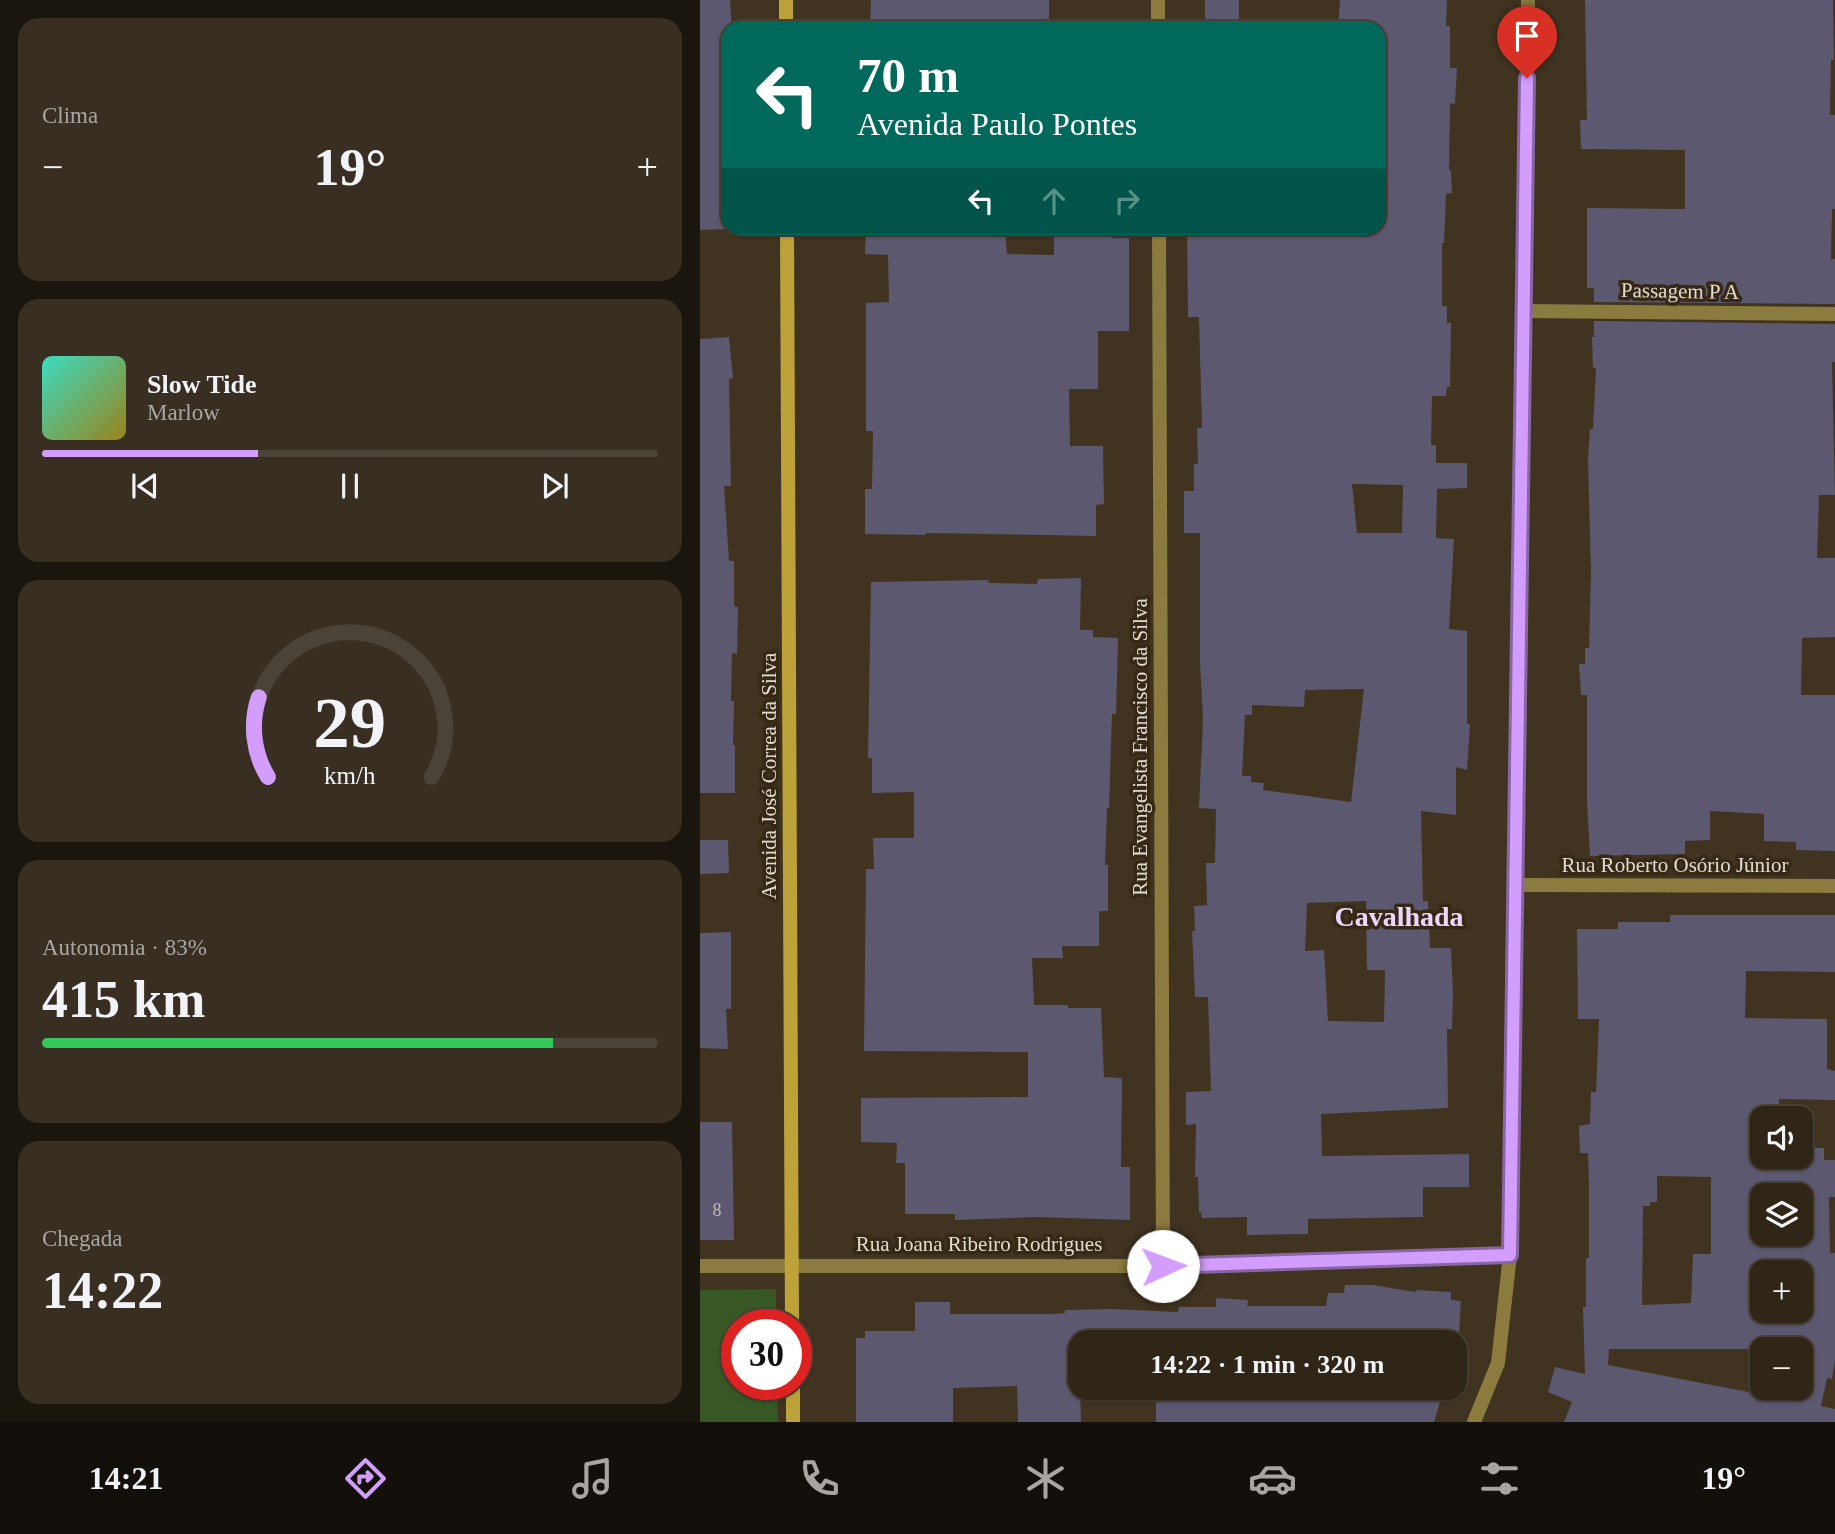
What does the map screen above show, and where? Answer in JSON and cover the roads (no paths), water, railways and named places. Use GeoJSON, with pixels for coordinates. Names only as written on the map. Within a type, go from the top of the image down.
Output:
{"type":"FeatureCollection","features":[{"type":"Feature","properties":{"kind":"street"},"geometry":{"type":"LineString","coordinates":[[786,0],[786,21]]}},
{"type":"Feature","properties":{"kind":"street"},"geometry":{"type":"LineString","coordinates":[[1158,0],[1158,21]]}},
{"type":"Feature","properties":{"kind":"street"},"geometry":{"type":"LineString","coordinates":[[1474,1422],[1498,1363],[1510,1255],[1528,0]]}},
{"type":"Feature","properties":{"kind":"street","name":"Avenida José Correa da Silva"},"geometry":{"type":"LineString","coordinates":[[787,235],[792,1309]]}},
{"type":"Feature","properties":{"kind":"street","name":"Rua Evangelista Francisco da Silva"},"geometry":{"type":"LineString","coordinates":[[1159,235],[1163,1266]]}},
{"type":"Feature","properties":{"kind":"street","name":"Passagem P A"},"geometry":{"type":"LineString","coordinates":[[1524,311],[1835,314]]}},
{"type":"Feature","properties":{"kind":"street","name":"Rua Roberto Osório Júnior"},"geometry":{"type":"LineString","coordinates":[[1516,885],[1835,886]]}},
{"type":"Feature","properties":{"kind":"street","name":"Rua Joana Ribeiro Rodrigues"},"geometry":{"type":"LineString","coordinates":[[700,1266],[1163,1266],[1510,1255]]}},
{"type":"Feature","properties":{"kind":"street"},"geometry":{"type":"LineString","coordinates":[[793,1400],[793,1422]]}},
{"type":"Feature","properties":{"kind":"district","name":"Cavalhada"},"geometry":{"type":"Point","coordinates":[1399,916]}}]}
